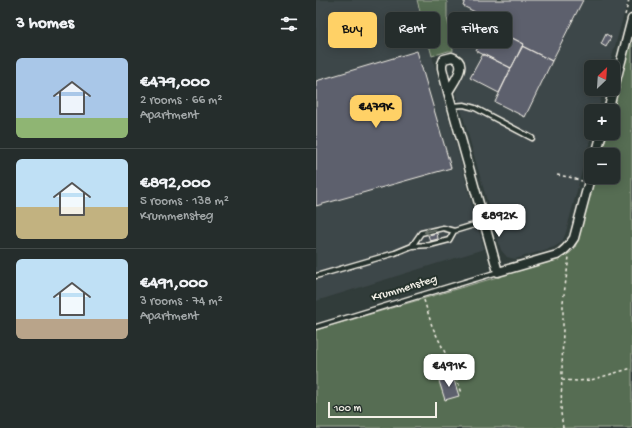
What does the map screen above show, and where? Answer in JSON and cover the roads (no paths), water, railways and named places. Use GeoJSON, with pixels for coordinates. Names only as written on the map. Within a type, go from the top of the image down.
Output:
{"type":"FeatureCollection","features":[{"type":"Feature","properties":{"kind":"street"},"geometry":{"type":"LineString","coordinates":[[610,104],[632,19]]}},
{"type":"Feature","properties":{"kind":"street"},"geometry":{"type":"LineString","coordinates":[[448,92],[498,272]]}},
{"type":"Feature","properties":{"kind":"street","name":"Krummensteg"},"geometry":{"type":"LineString","coordinates":[[498,272],[557,255],[569,247],[574,238],[588,184]]}},
{"type":"Feature","properties":{"kind":"lane"},"geometry":{"type":"LineString","coordinates":[[452,106],[464,105],[475,108],[532,138]]}},
{"type":"Feature","properties":{"kind":"lane"},"geometry":{"type":"LineString","coordinates":[[412,246],[421,234],[443,228],[454,232],[484,222]]}},
{"type":"Feature","properties":{"kind":"lane"},"geometry":{"type":"LineString","coordinates":[[316,276],[395,253],[412,246],[430,246],[449,240],[454,232]]}},
{"type":"Feature","properties":{"kind":"lane","name":"Krummensteg"},"geometry":{"type":"LineString","coordinates":[[316,326],[498,272]]}}]}
